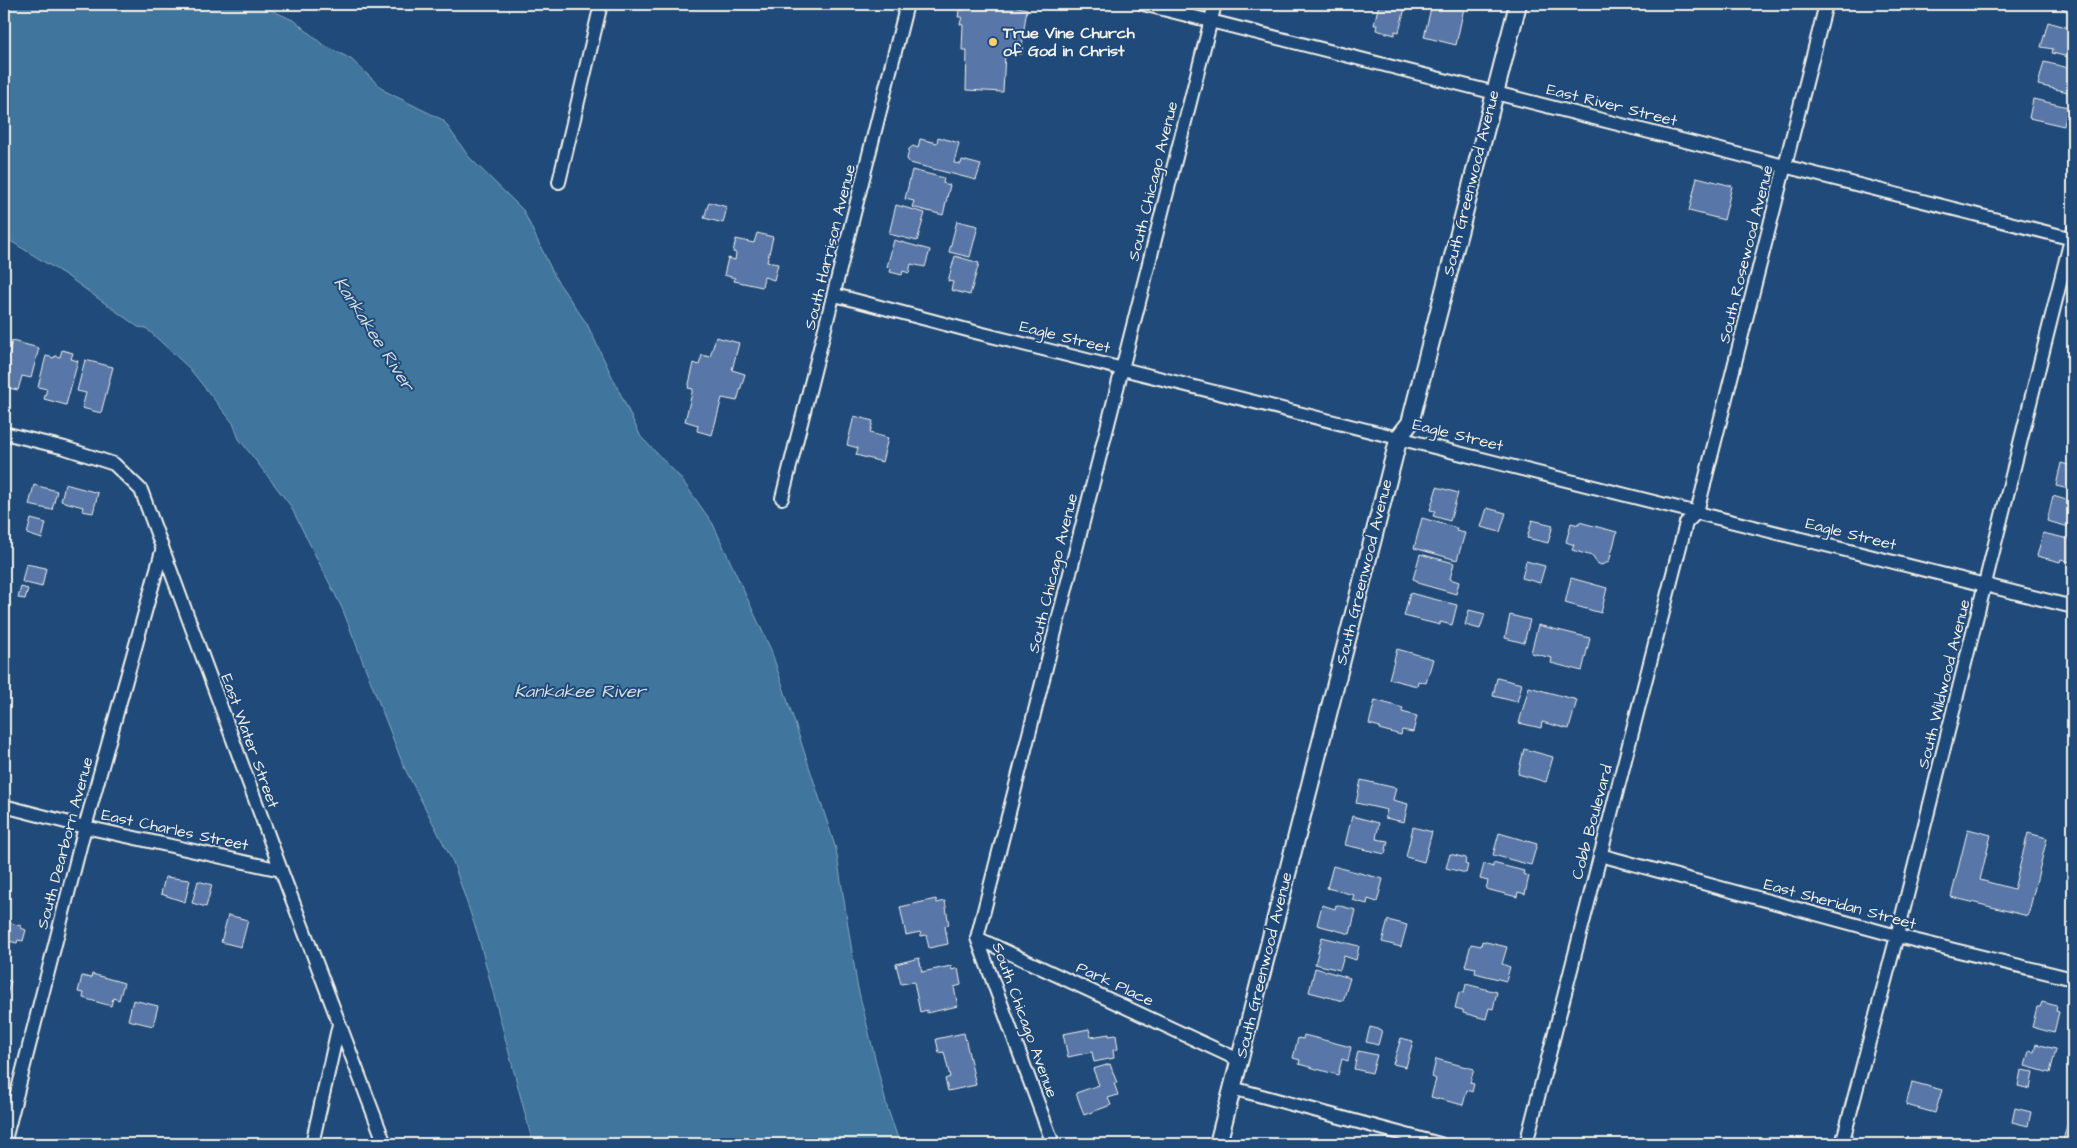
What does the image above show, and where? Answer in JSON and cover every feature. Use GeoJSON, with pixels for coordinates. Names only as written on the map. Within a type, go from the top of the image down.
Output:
{"type":"FeatureCollection","features":[{"type":"Feature","properties":{"kind":"street"},"geometry":{"type":"LineString","coordinates":[[559,182],[601,4]]}},
{"type":"Feature","properties":{"kind":"street","name":"South Harrison Avenue"},"geometry":{"type":"LineString","coordinates":[[782,498],[835,295],[907,4]]}},
{"type":"Feature","properties":{"kind":"street","name":"East River Street"},"geometry":{"type":"LineString","coordinates":[[1143,4],[1785,166],[2073,236]]}},
{"type":"Feature","properties":{"kind":"street","name":"South Chicago Avenue"},"geometry":{"type":"LineString","coordinates":[[1054,1144],[977,938],[1215,4]]}},
{"type":"Feature","properties":{"kind":"street","name":"South Greenwood Avenue"},"geometry":{"type":"LineString","coordinates":[[1218,1144],[1399,437],[1410,423],[1518,4]]}},
{"type":"Feature","properties":{"kind":"street","name":"South Rosewood Avenue"},"geometry":{"type":"LineString","coordinates":[[1697,512],[1826,4]]}},
{"type":"Feature","properties":{"kind":"street","name":"South Wildwood Avenue"},"geometry":{"type":"LineString","coordinates":[[1842,1144],[1897,936],[2073,236]]}},
{"type":"Feature","properties":{"kind":"street","name":"Eagle Street"},"geometry":{"type":"LineString","coordinates":[[835,295],[1122,369],[2073,606]]}},
{"type":"Feature","properties":{"kind":"street","name":"East Water Street"},"geometry":{"type":"LineString","coordinates":[[4,433],[65,448],[114,464],[141,490],[281,870],[385,1144]]}},
{"type":"Feature","properties":{"kind":"street","name":"Cobb Boulevard"},"geometry":{"type":"LineString","coordinates":[[1526,1144],[1686,523],[1697,512]]}},
{"type":"Feature","properties":{"kind":"street","name":"South Dearborn Avenue"},"geometry":{"type":"LineString","coordinates":[[4,1144],[85,827],[162,550]]}},
{"type":"Feature","properties":{"kind":"street","name":"East Charles Street"},"geometry":{"type":"LineString","coordinates":[[4,806],[85,827],[281,870]]}},
{"type":"Feature","properties":{"kind":"street","name":"East Sheridan Street"},"geometry":{"type":"LineString","coordinates":[[1600,856],[1897,936],[2073,979]]}},
{"type":"Feature","properties":{"kind":"street","name":"Park Place"},"geometry":{"type":"LineString","coordinates":[[977,938],[1239,1060]]}},
{"type":"Feature","properties":{"kind":"street"},"geometry":{"type":"LineString","coordinates":[[312,1144],[339,1024]]}},
{"type":"Feature","properties":{"kind":"street"},"geometry":{"type":"LineString","coordinates":[[1232,1088],[1440,1144]]}},
{"type":"Feature","properties":{"kind":"water","name":"Kankakee River"},"geometry":{"type":"Polygon","coordinates":[[[4,4],[258,4],[295,21],[322,44],[351,59],[385,91],[443,120],[469,157],[523,210],[556,279],[587,324],[641,437],[680,477],[713,524],[771,650],[836,849],[857,984],[887,1107],[900,1144],[533,1144],[478,935],[453,862],[404,767],[342,608],[290,505],[239,439],[233,423],[189,368],[146,328],[138,327],[67,276],[4,237],[4,4]]]}},
{"type":"Feature","properties":{"kind":"building","name":"True Vine Church of God in Christ"},"geometry":{"type":"Polygon","coordinates":[[[963,4],[1006,4],[1027,9],[1022,54],[1005,53],[1003,92],[966,90],[967,50],[962,50],[963,25],[960,24],[962,17],[958,17],[959,10],[964,10],[963,4]]]}},
{"type":"Feature","properties":{"kind":"building"},"geometry":{"type":"Polygon","coordinates":[[[1379,4],[1406,4],[1399,32],[1395,31],[1395,35],[1376,30],[1377,25],[1374,25],[1379,4]]]}},
{"type":"Feature","properties":{"kind":"building"},"geometry":{"type":"Polygon","coordinates":[[[1432,4],[1446,4],[1464,8],[1456,45],[1424,37],[1432,4]]]}},
{"type":"Feature","properties":{"kind":"building"},"geometry":{"type":"Polygon","coordinates":[[[2064,4],[2073,4],[2073,12],[2062,9],[2064,4]]]}},
{"type":"Feature","properties":{"kind":"building"},"geometry":{"type":"Polygon","coordinates":[[[2048,22],[2073,29],[2073,58],[2052,53],[2053,49],[2041,47],[2048,22]]]}},
{"type":"Feature","properties":{"kind":"building"},"geometry":{"type":"Polygon","coordinates":[[[2044,62],[2073,69],[2072,93],[2038,85],[2044,62]]]}},
{"type":"Feature","properties":{"kind":"building"},"geometry":{"type":"Polygon","coordinates":[[[2033,99],[2068,107],[2064,126],[2029,118],[2033,99]]]}},
{"type":"Feature","properties":{"kind":"building"},"geometry":{"type":"Polygon","coordinates":[[[938,137],[959,143],[954,163],[961,164],[962,160],[981,165],[976,180],[910,163],[907,159],[909,149],[913,146],[918,148],[920,139],[937,143],[938,137]]]}},
{"type":"Feature","properties":{"kind":"building"},"geometry":{"type":"Polygon","coordinates":[[[912,170],[944,178],[943,183],[950,185],[943,215],[912,207],[914,201],[905,199],[912,170]]]}},
{"type":"Feature","properties":{"kind":"building"},"geometry":{"type":"Polygon","coordinates":[[[1697,177],[1732,186],[1724,220],[1689,211],[1697,177]]]}},
{"type":"Feature","properties":{"kind":"building"},"geometry":{"type":"Polygon","coordinates":[[[709,202],[727,207],[723,223],[704,218],[709,202]]]}},
{"type":"Feature","properties":{"kind":"building"},"geometry":{"type":"Polygon","coordinates":[[[896,205],[925,213],[917,241],[889,234],[896,205]]]}},
{"type":"Feature","properties":{"kind":"building"},"geometry":{"type":"Polygon","coordinates":[[[957,221],[978,226],[970,257],[949,252],[957,221]]]}},
{"type":"Feature","properties":{"kind":"building"},"geometry":{"type":"Polygon","coordinates":[[[757,233],[773,237],[767,262],[778,264],[774,280],[764,277],[762,287],[734,281],[735,278],[724,275],[728,258],[735,260],[736,253],[733,252],[736,239],[754,243],[757,233]]]}},
{"type":"Feature","properties":{"kind":"building"},"geometry":{"type":"Polygon","coordinates":[[[894,240],[930,250],[925,267],[911,264],[909,273],[903,271],[902,275],[890,272],[891,268],[887,267],[894,240]]]}},
{"type":"Feature","properties":{"kind":"building"},"geometry":{"type":"Polygon","coordinates":[[[955,256],[979,263],[970,295],[951,290],[953,282],[948,281],[955,256]]]}},
{"type":"Feature","properties":{"kind":"building"},"geometry":{"type":"Polygon","coordinates":[[[716,337],[739,343],[732,370],[745,374],[737,401],[722,398],[712,435],[697,431],[698,425],[685,421],[693,389],[688,388],[694,363],[699,365],[702,355],[710,357],[716,337]]]}},
{"type":"Feature","properties":{"kind":"building"},"geometry":{"type":"Polygon","coordinates":[[[12,341],[39,348],[31,378],[22,376],[18,390],[4,387],[4,375],[12,341]]]}},
{"type":"Feature","properties":{"kind":"building"},"geometry":{"type":"Polygon","coordinates":[[[62,350],[73,353],[71,359],[78,361],[66,405],[44,399],[47,389],[38,387],[46,356],[60,357],[62,350]]]}},
{"type":"Feature","properties":{"kind":"building"},"geometry":{"type":"Polygon","coordinates":[[[85,360],[113,367],[101,413],[82,408],[86,393],[77,391],[85,360]]]}},
{"type":"Feature","properties":{"kind":"building"},"geometry":{"type":"Polygon","coordinates":[[[854,416],[873,421],[870,433],[888,438],[882,462],[856,455],[858,448],[847,445],[854,416]]]}},
{"type":"Feature","properties":{"kind":"building"},"geometry":{"type":"Polygon","coordinates":[[[2061,463],[2073,466],[2073,490],[2056,486],[2061,463]]]}},
{"type":"Feature","properties":{"kind":"building"},"geometry":{"type":"Polygon","coordinates":[[[65,484],[98,493],[93,513],[82,511],[83,507],[61,501],[65,484]]]}},
{"type":"Feature","properties":{"kind":"building"},"geometry":{"type":"Polygon","coordinates":[[[34,485],[57,491],[52,510],[29,505],[34,485]]]}},
{"type":"Feature","properties":{"kind":"building"},"geometry":{"type":"Polygon","coordinates":[[[1437,487],[1458,493],[1450,521],[1433,516],[1435,511],[1430,510],[1437,487]]]}},
{"type":"Feature","properties":{"kind":"building"},"geometry":{"type":"Polygon","coordinates":[[[2053,496],[2073,502],[2073,528],[2047,521],[2053,496]]]}},
{"type":"Feature","properties":{"kind":"building"},"geometry":{"type":"Polygon","coordinates":[[[1487,508],[1506,513],[1500,532],[1481,527],[1487,508]]]}},
{"type":"Feature","properties":{"kind":"building"},"geometry":{"type":"Polygon","coordinates":[[[1422,518],[1457,528],[1456,531],[1465,533],[1457,560],[1414,548],[1422,518]]]}},
{"type":"Feature","properties":{"kind":"building"},"geometry":{"type":"Polygon","coordinates":[[[31,519],[46,523],[42,539],[27,534],[31,519]]]}},
{"type":"Feature","properties":{"kind":"building"},"geometry":{"type":"Polygon","coordinates":[[[1532,520],[1553,525],[1548,543],[1527,538],[1532,520]]]}},
{"type":"Feature","properties":{"kind":"building"},"geometry":{"type":"Polygon","coordinates":[[[1579,522],[1617,532],[1609,562],[1601,565],[1592,556],[1572,550],[1574,545],[1566,542],[1571,523],[1579,525],[1579,522]]]}},
{"type":"Feature","properties":{"kind":"building"},"geometry":{"type":"Polygon","coordinates":[[[2043,533],[2073,540],[2073,563],[2061,559],[2060,562],[2037,556],[2043,533]]]}},
{"type":"Feature","properties":{"kind":"building"},"geometry":{"type":"Polygon","coordinates":[[[1420,554],[1454,563],[1450,579],[1459,582],[1456,594],[1417,583],[1418,581],[1413,579],[1420,554]]]}},
{"type":"Feature","properties":{"kind":"building"},"geometry":{"type":"Polygon","coordinates":[[[1526,561],[1545,566],[1540,583],[1522,578],[1526,561]]]}},
{"type":"Feature","properties":{"kind":"building"},"geometry":{"type":"Polygon","coordinates":[[[26,564],[46,568],[42,587],[22,582],[26,564]]]}},
{"type":"Feature","properties":{"kind":"building"},"geometry":{"type":"Polygon","coordinates":[[[1571,578],[1607,588],[1601,613],[1565,603],[1571,578]]]}},
{"type":"Feature","properties":{"kind":"building"},"geometry":{"type":"Polygon","coordinates":[[[21,587],[28,589],[25,599],[18,598],[21,587]]]}},
{"type":"Feature","properties":{"kind":"building"},"geometry":{"type":"Polygon","coordinates":[[[1410,593],[1457,605],[1452,625],[1440,622],[1440,625],[1404,616],[1410,593]]]}},
{"type":"Feature","properties":{"kind":"building"},"geometry":{"type":"Polygon","coordinates":[[[1469,610],[1485,614],[1480,629],[1465,625],[1469,610]]]}},
{"type":"Feature","properties":{"kind":"building"},"geometry":{"type":"Polygon","coordinates":[[[1510,615],[1530,620],[1524,643],[1505,638],[1510,615]]]}},
{"type":"Feature","properties":{"kind":"building"},"geometry":{"type":"Polygon","coordinates":[[[1538,625],[1590,638],[1582,671],[1551,663],[1552,658],[1531,653],[1538,625]]]}},
{"type":"Feature","properties":{"kind":"building"},"geometry":{"type":"Polygon","coordinates":[[[1397,649],[1433,659],[1426,683],[1418,681],[1417,686],[1389,679],[1397,649]]]}},
{"type":"Feature","properties":{"kind":"building"},"geometry":{"type":"Polygon","coordinates":[[[1497,678],[1522,684],[1517,702],[1493,696],[1497,678]]]}},
{"type":"Feature","properties":{"kind":"building"},"geometry":{"type":"Polygon","coordinates":[[[1529,687],[1577,700],[1569,729],[1542,722],[1541,728],[1519,723],[1529,687]]]}},
{"type":"Feature","properties":{"kind":"building"},"geometry":{"type":"Polygon","coordinates":[[[1375,700],[1403,708],[1402,712],[1417,716],[1413,732],[1402,730],[1401,735],[1369,724],[1375,700]]]}},
{"type":"Feature","properties":{"kind":"building"},"geometry":{"type":"Polygon","coordinates":[[[1524,749],[1553,757],[1546,782],[1518,774],[1524,749]]]}},
{"type":"Feature","properties":{"kind":"building"},"geometry":{"type":"Polygon","coordinates":[[[1361,780],[1396,788],[1393,800],[1408,804],[1404,822],[1385,818],[1387,810],[1356,803],[1361,780]]]}},
{"type":"Feature","properties":{"kind":"building"},"geometry":{"type":"Polygon","coordinates":[[[1352,816],[1379,823],[1376,839],[1388,841],[1385,854],[1345,845],[1352,816]]]}},
{"type":"Feature","properties":{"kind":"building"},"geometry":{"type":"Polygon","coordinates":[[[1413,827],[1432,832],[1424,862],[1406,857],[1413,827]]]}},
{"type":"Feature","properties":{"kind":"building"},"geometry":{"type":"Polygon","coordinates":[[[1968,829],[1991,835],[1980,880],[2014,889],[2028,833],[2047,838],[2028,916],[1951,897],[1968,829]]]}},
{"type":"Feature","properties":{"kind":"building"},"geometry":{"type":"Polygon","coordinates":[[[1499,833],[1537,844],[1531,865],[1493,855],[1499,833]]]}},
{"type":"Feature","properties":{"kind":"building"},"geometry":{"type":"Polygon","coordinates":[[[1450,854],[1466,858],[1465,864],[1468,865],[1466,873],[1446,868],[1450,854]]]}},
{"type":"Feature","properties":{"kind":"building"},"geometry":{"type":"Polygon","coordinates":[[[1493,863],[1524,871],[1523,874],[1529,876],[1525,894],[1518,892],[1517,897],[1486,889],[1488,881],[1480,879],[1484,864],[1493,867],[1493,863]]]}},
{"type":"Feature","properties":{"kind":"building"},"geometry":{"type":"Polygon","coordinates":[[[1333,866],[1383,879],[1377,902],[1368,899],[1367,904],[1352,900],[1354,895],[1327,888],[1333,866]]]}},
{"type":"Feature","properties":{"kind":"building"},"geometry":{"type":"Polygon","coordinates":[[[165,877],[190,880],[185,902],[161,894],[165,877]]]}},
{"type":"Feature","properties":{"kind":"building"},"geometry":{"type":"Polygon","coordinates":[[[198,881],[212,885],[206,907],[192,903],[198,881]]]}},
{"type":"Feature","properties":{"kind":"building"},"geometry":{"type":"Polygon","coordinates":[[[936,899],[937,903],[945,901],[949,925],[945,926],[948,944],[929,948],[926,935],[921,936],[920,932],[906,935],[900,907],[936,899]]]}},
{"type":"Feature","properties":{"kind":"building"},"geometry":{"type":"Polygon","coordinates":[[[1322,905],[1335,909],[1336,905],[1356,910],[1350,934],[1317,925],[1322,905]]]}},
{"type":"Feature","properties":{"kind":"building"},"geometry":{"type":"Polygon","coordinates":[[[228,915],[248,920],[241,947],[221,942],[228,915]]]}},
{"type":"Feature","properties":{"kind":"building"},"geometry":{"type":"Polygon","coordinates":[[[1388,920],[1407,925],[1401,947],[1382,942],[1388,920]]]}},
{"type":"Feature","properties":{"kind":"building"},"geometry":{"type":"Polygon","coordinates":[[[4,921],[21,926],[21,928],[26,930],[23,941],[18,940],[17,943],[4,940],[4,921]]]}},
{"type":"Feature","properties":{"kind":"building"},"geometry":{"type":"Polygon","coordinates":[[[1322,937],[1359,946],[1356,960],[1344,956],[1340,970],[1315,964],[1322,937]]]}},
{"type":"Feature","properties":{"kind":"building"},"geometry":{"type":"Polygon","coordinates":[[[1482,941],[1507,947],[1502,964],[1510,967],[1506,981],[1475,973],[1476,968],[1465,966],[1471,944],[1481,946],[1482,941]]]}},
{"type":"Feature","properties":{"kind":"building"},"geometry":{"type":"Polygon","coordinates":[[[919,958],[922,972],[951,966],[952,970],[958,968],[961,985],[954,987],[958,1006],[927,1013],[927,1010],[920,1012],[914,982],[901,984],[896,964],[919,958]]]}},
{"type":"Feature","properties":{"kind":"building"},"geometry":{"type":"Polygon","coordinates":[[[1315,968],[1350,978],[1343,1001],[1309,992],[1315,968]]]}},
{"type":"Feature","properties":{"kind":"building"},"geometry":{"type":"Polygon","coordinates":[[[92,974],[124,983],[119,1000],[113,998],[111,1006],[83,998],[84,993],[78,992],[82,976],[91,978],[92,974]]]}},
{"type":"Feature","properties":{"kind":"building"},"geometry":{"type":"Polygon","coordinates":[[[4,980],[11,981],[5,1002],[4,1001],[4,980]]]}},
{"type":"Feature","properties":{"kind":"building"},"geometry":{"type":"Polygon","coordinates":[[[1466,984],[1497,992],[1493,1009],[1489,1008],[1486,1019],[1463,1013],[1463,1010],[1455,1008],[1459,992],[1464,993],[1466,984]]]}},
{"type":"Feature","properties":{"kind":"building"},"geometry":{"type":"Polygon","coordinates":[[[133,1000],[158,1006],[153,1026],[128,1020],[133,1000]]]}},
{"type":"Feature","properties":{"kind":"building"},"geometry":{"type":"Polygon","coordinates":[[[2042,1002],[2057,1006],[2056,1011],[2059,1012],[2054,1033],[2032,1027],[2037,1007],[2040,1007],[2042,1002]]]}},
{"type":"Feature","properties":{"kind":"building"},"geometry":{"type":"Polygon","coordinates":[[[2071,1021],[2073,1022],[2073,1039],[2067,1038],[2071,1021]]]}},
{"type":"Feature","properties":{"kind":"building"},"geometry":{"type":"Polygon","coordinates":[[[1370,1027],[1382,1030],[1378,1045],[1366,1042],[1370,1027]]]}},
{"type":"Feature","properties":{"kind":"building"},"geometry":{"type":"Polygon","coordinates":[[[1089,1029],[1091,1037],[1109,1034],[1109,1036],[1116,1035],[1118,1049],[1113,1050],[1114,1058],[1094,1062],[1092,1052],[1068,1057],[1063,1034],[1089,1029]]]}},
{"type":"Feature","properties":{"kind":"building"},"geometry":{"type":"Polygon","coordinates":[[[964,1033],[976,1085],[948,1091],[945,1079],[950,1077],[944,1052],[939,1053],[936,1039],[964,1033]]]}},
{"type":"Feature","properties":{"kind":"building"},"geometry":{"type":"Polygon","coordinates":[[[1304,1035],[1351,1047],[1348,1061],[1342,1059],[1338,1075],[1299,1064],[1300,1060],[1293,1058],[1298,1038],[1303,1039],[1304,1035]]]}},
{"type":"Feature","properties":{"kind":"building"},"geometry":{"type":"Polygon","coordinates":[[[1401,1038],[1413,1041],[1406,1067],[1393,1064],[1401,1038]]]}},
{"type":"Feature","properties":{"kind":"building"},"geometry":{"type":"Polygon","coordinates":[[[2036,1044],[2056,1049],[2050,1073],[2025,1066],[2029,1051],[2034,1052],[2036,1044]]]}},
{"type":"Feature","properties":{"kind":"building"},"geometry":{"type":"Polygon","coordinates":[[[1358,1051],[1377,1055],[1372,1073],[1354,1069],[1358,1051]]]}},
{"type":"Feature","properties":{"kind":"building"},"geometry":{"type":"Polygon","coordinates":[[[1436,1059],[1474,1069],[1470,1083],[1474,1084],[1472,1092],[1467,1090],[1463,1105],[1431,1097],[1436,1079],[1432,1077],[1436,1059]]]}},
{"type":"Feature","properties":{"kind":"building"},"geometry":{"type":"Polygon","coordinates":[[[1110,1064],[1117,1083],[1114,1083],[1118,1095],[1108,1098],[1111,1105],[1084,1115],[1076,1093],[1099,1085],[1093,1069],[1110,1064]]]}},
{"type":"Feature","properties":{"kind":"building"},"geometry":{"type":"Polygon","coordinates":[[[2021,1070],[2033,1072],[2030,1089],[2018,1086],[2021,1070]]]}},
{"type":"Feature","properties":{"kind":"building"},"geometry":{"type":"Polygon","coordinates":[[[1912,1082],[1942,1090],[1935,1113],[1906,1105],[1912,1082]]]}},
{"type":"Feature","properties":{"kind":"building"},"geometry":{"type":"Polygon","coordinates":[[[2015,1108],[2031,1112],[2028,1126],[2012,1122],[2015,1108]]]}},
{"type":"Feature","properties":{"kind":"building"},"geometry":{"type":"Polygon","coordinates":[[[2068,1122],[2073,1124],[2073,1144],[2062,1144],[2068,1122]]]}},
{"type":"Feature","properties":{"kind":"place","name":"True Vine Church of God in Christ"},"geometry":{"type":"Point","coordinates":[993,42]}}]}
